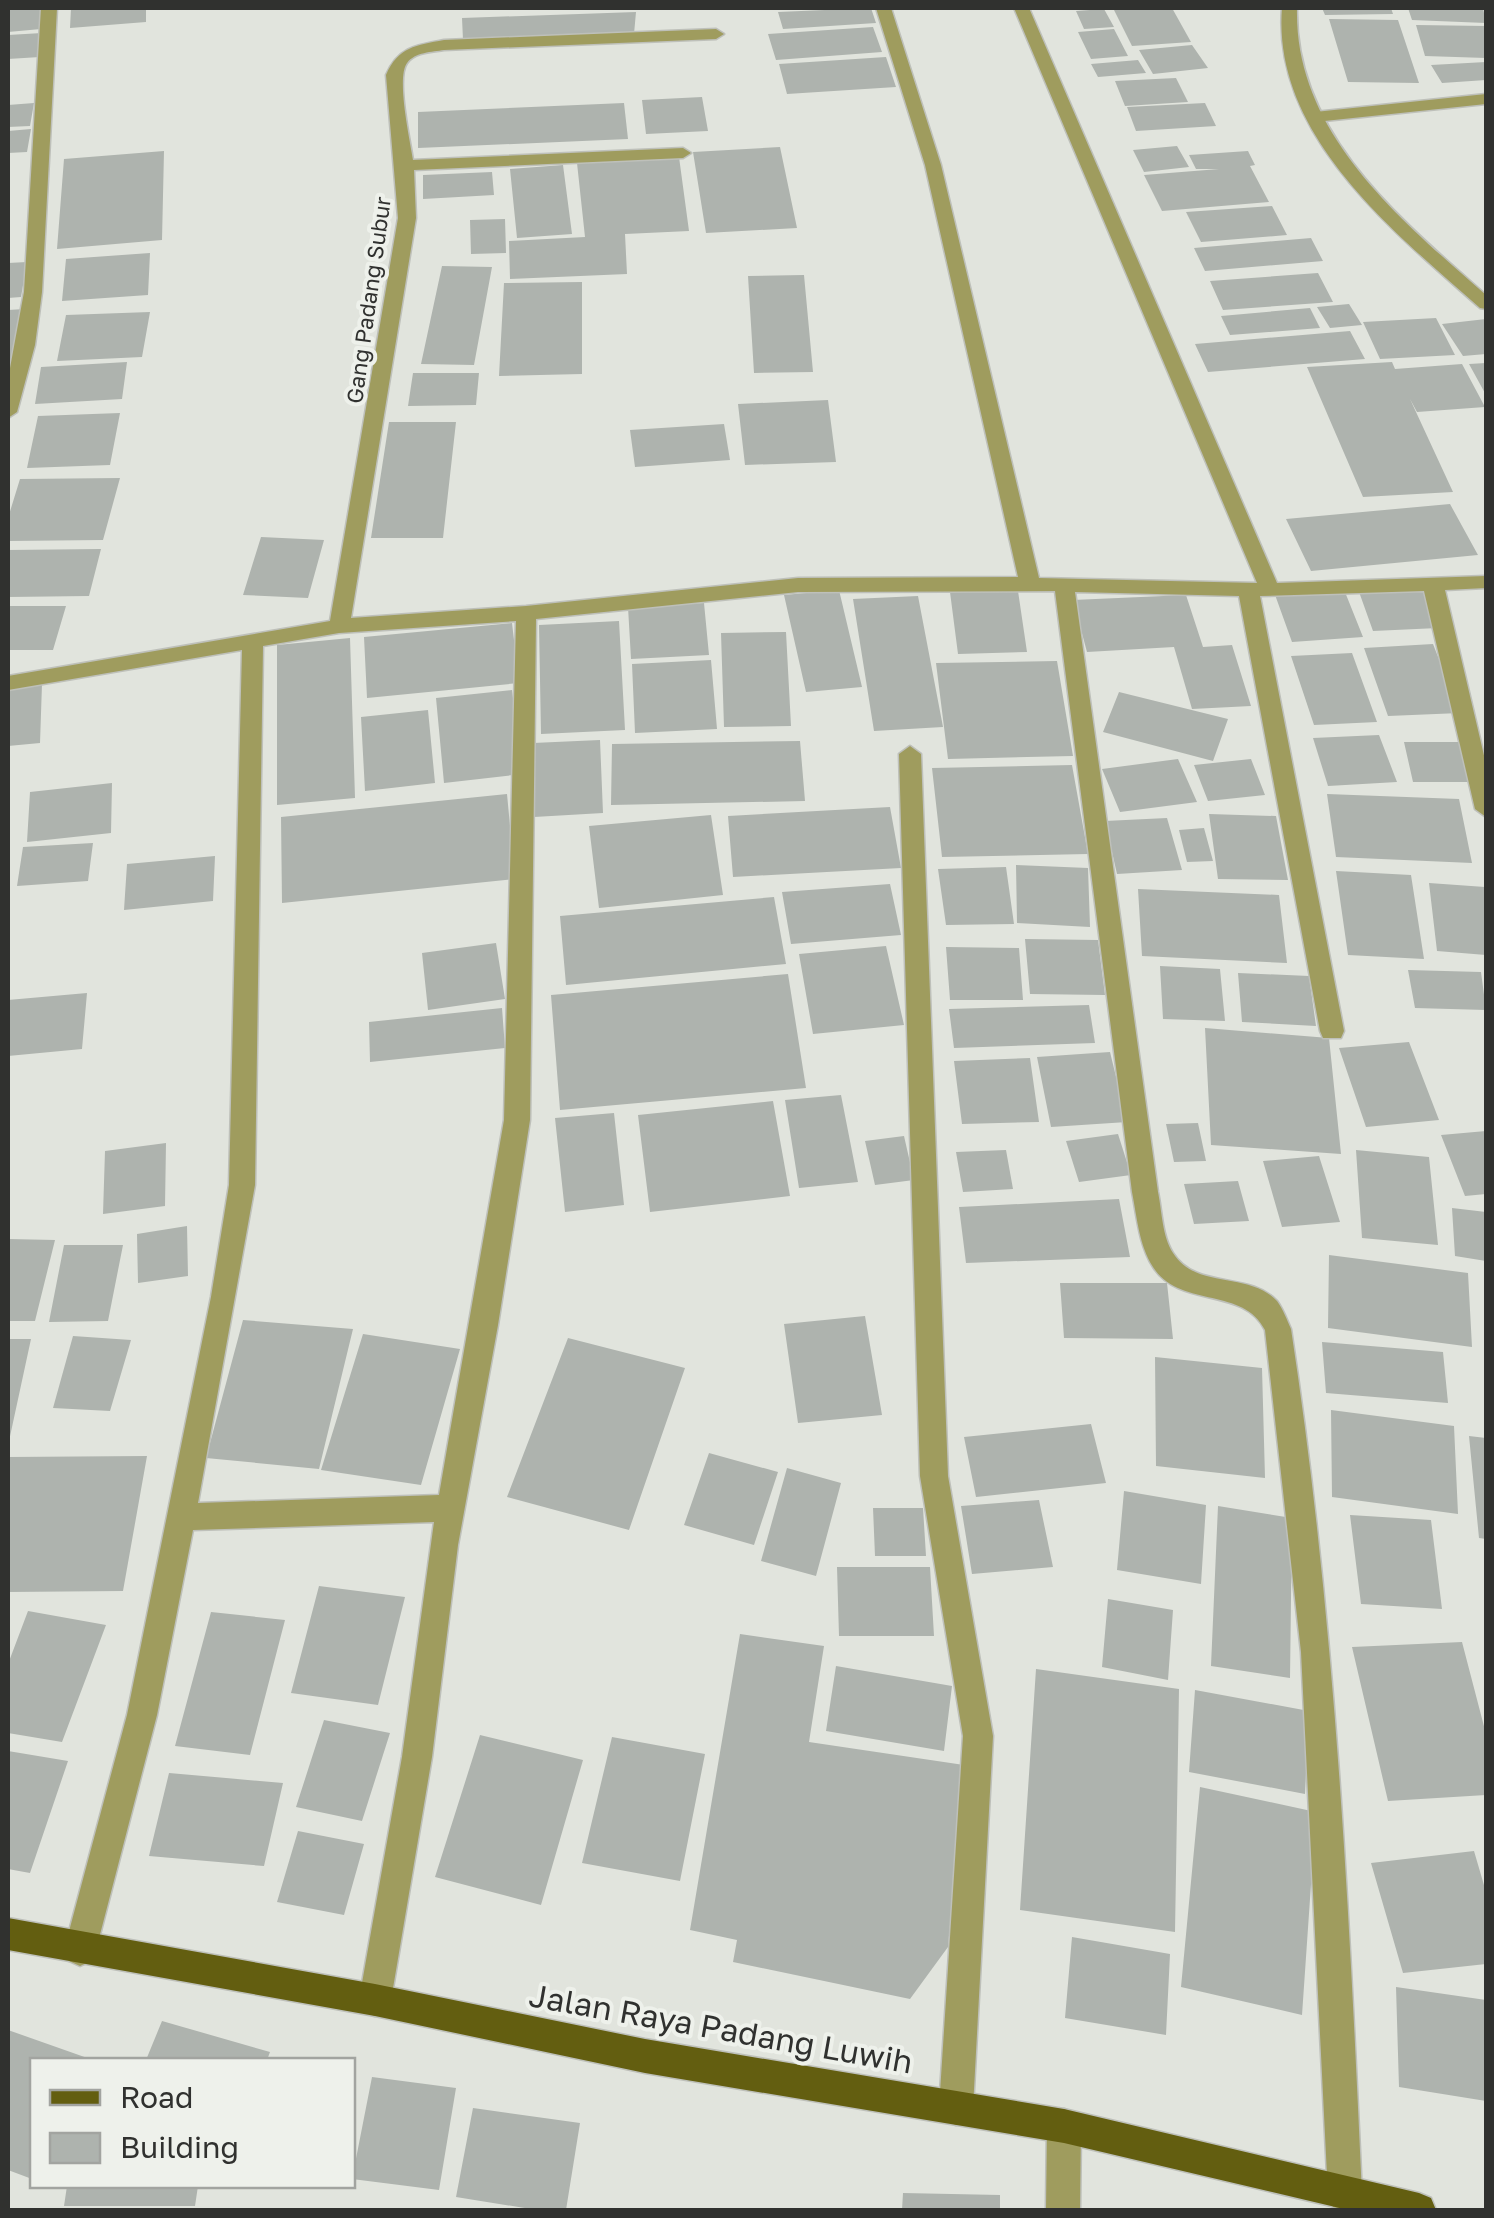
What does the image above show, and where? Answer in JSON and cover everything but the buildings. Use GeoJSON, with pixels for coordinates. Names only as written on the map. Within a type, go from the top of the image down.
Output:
{"type":"FeatureCollection","features":[{"type":"Feature","properties":{"kind":"main road","name":"Jalan Raya Padang Luwih"},"geometry":{"type":"LineString","coordinates":[[8,1934],[80,1950],[375,2000],[645,2056],[1064,2126],[1419,2210]]}},
{"type":"Feature","properties":{"kind":"street"},"geometry":{"type":"LineString","coordinates":[[8,412],[26,344],[33,292],[49,8]]}},
{"type":"Feature","properties":{"kind":"street"},"geometry":{"type":"LineString","coordinates":[[884,8],[933,164],[1030,584]]}},
{"type":"Feature","properties":{"kind":"street"},"geometry":{"type":"LineString","coordinates":[[1021,8],[1259,590],[1332,1031]]}},
{"type":"Feature","properties":{"kind":"street"},"geometry":{"type":"LineString","coordinates":[[1289,8],[1289,46],[1298,81],[1330,148],[1368,191],[1486,304]]}},
{"type":"Feature","properties":{"kind":"street","name":"Gang Padang Subur"},"geometry":{"type":"LineString","coordinates":[[339,626],[406,218],[405,165],[394,74],[401,58],[444,45],[716,34]]}},
{"type":"Feature","properties":{"kind":"street"},"geometry":{"type":"LineString","coordinates":[[1315,116],[1486,99]]}},
{"type":"Feature","properties":{"kind":"street"},"geometry":{"type":"LineString","coordinates":[[405,165],[683,153]]}},
{"type":"Feature","properties":{"kind":"street"},"geometry":{"type":"LineString","coordinates":[[8,683],[339,626],[526,613],[798,586],[1030,584],[1259,590],[1486,582]]}},
{"type":"Feature","properties":{"kind":"street"},"geometry":{"type":"LineString","coordinates":[[1433,584],[1486,809]]}},
{"type":"Feature","properties":{"kind":"street"},"geometry":{"type":"LineString","coordinates":[[1064,585],[1145,1192],[1161,1258],[1177,1278],[1203,1289],[1237,1295],[1266,1308],[1278,1329],[1310,1615],[1333,1918],[1345,2195]]}},
{"type":"Feature","properties":{"kind":"street"},"geometry":{"type":"LineString","coordinates":[[375,2000],[417,1757],[450,1508],[485,1325],[517,1120],[526,613]]}},
{"type":"Feature","properties":{"kind":"street"},"geometry":{"type":"LineString","coordinates":[[80,1950],[142,1716],[224,1298],[246,1140],[242,1099],[253,638]]}},
{"type":"Feature","properties":{"kind":"street"},"geometry":{"type":"LineString","coordinates":[[910,754],[934,1476],[978,1736],[956,2108]]}},
{"type":"Feature","properties":{"kind":"street"},"geometry":{"type":"LineString","coordinates":[[178,1517],[450,1508]]}},
{"type":"Feature","properties":{"kind":"street"},"geometry":{"type":"LineString","coordinates":[[1063,2210],[1064,2126]]}}]}
